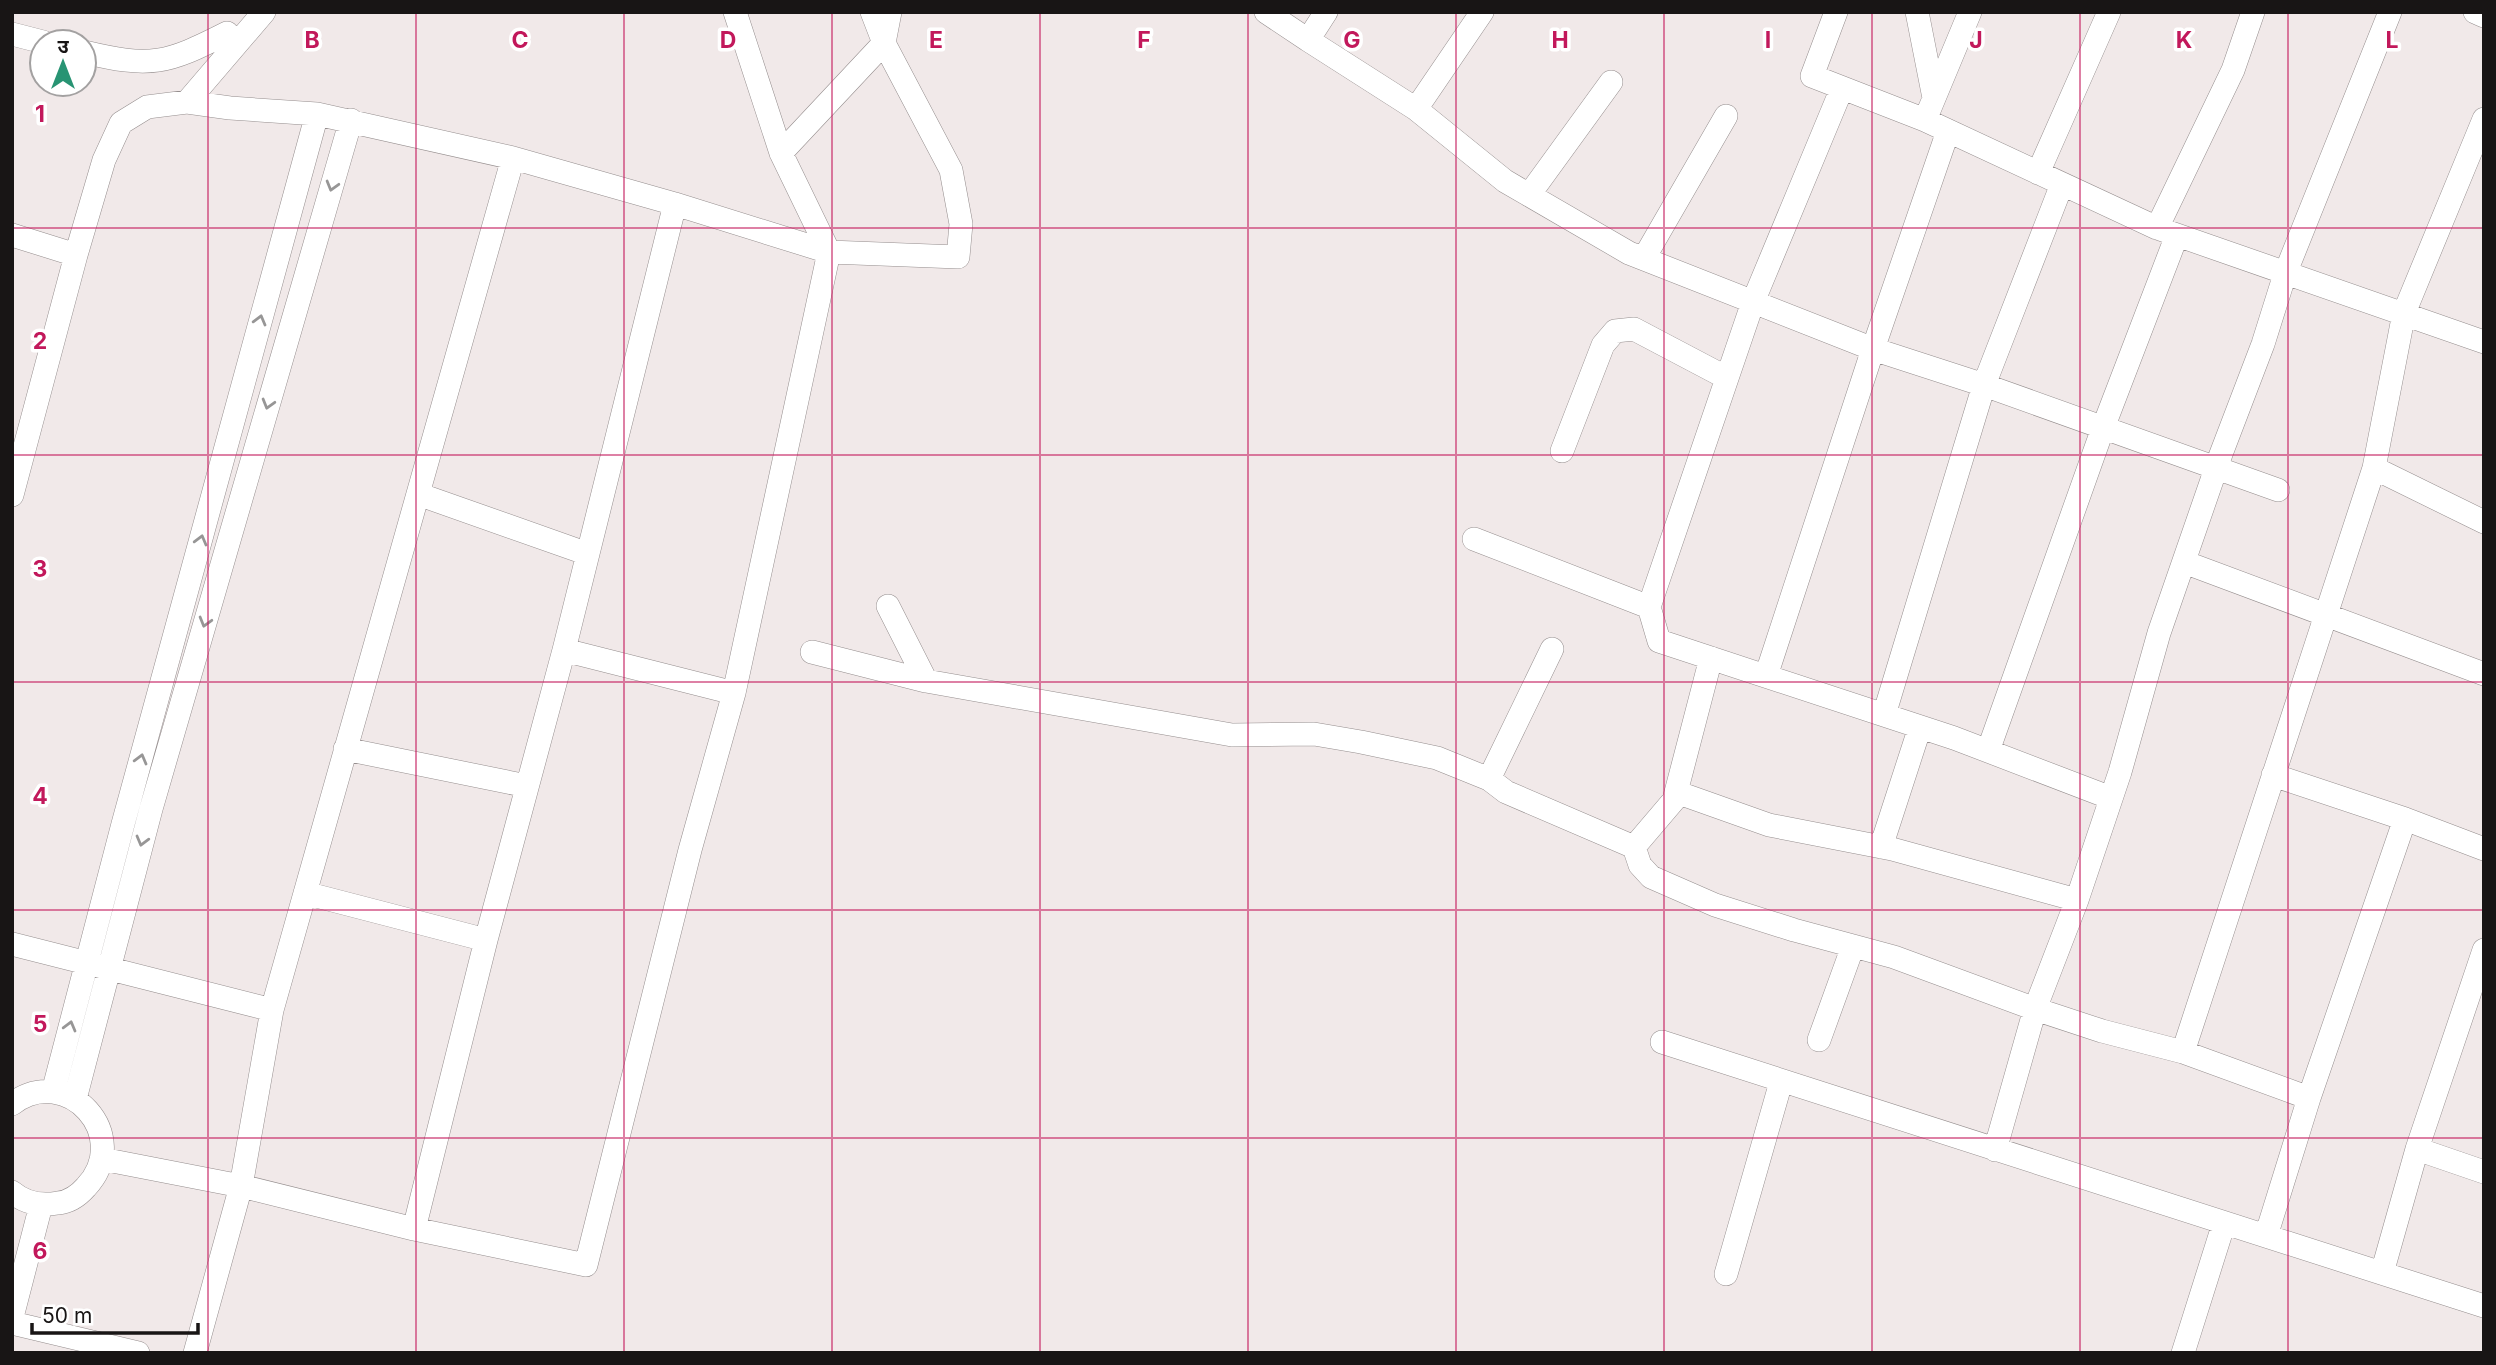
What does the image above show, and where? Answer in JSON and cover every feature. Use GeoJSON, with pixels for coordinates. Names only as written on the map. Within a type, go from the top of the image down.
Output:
{"type":"FeatureCollection","features":[{"type":"Feature","properties":{"kind":"street"},"geometry":{"type":"LineString","coordinates":[[98,55],[135,62],[156,62],[191,51],[264,12]]}},
{"type":"Feature","properties":{"kind":"street"},"geometry":{"type":"LineString","coordinates":[[102,1159],[241,1186],[414,1229],[586,1265],[690,850],[734,693],[829,252],[781,153],[735,12]]}},
{"type":"Feature","properties":{"kind":"street"},"geometry":{"type":"LineString","coordinates":[[12,495],[76,255],[104,160],[121,122],[148,107],[187,102],[317,114],[513,158],[829,252],[958,257],[961,224],[951,170],[884,43],[872,12]]}},
{"type":"Feature","properties":{"kind":"street"},"geometry":{"type":"LineString","coordinates":[[781,153],[884,43],[890,12]]}},
{"type":"Feature","properties":{"kind":"street"},"geometry":{"type":"LineString","coordinates":[[1266,12],[1416,108],[1505,181],[1629,253],[1873,349],[2278,490]]}},
{"type":"Feature","properties":{"kind":"street"},"geometry":{"type":"LineString","coordinates":[[1308,40],[1326,12]]}},
{"type":"Feature","properties":{"kind":"street"},"geometry":{"type":"LineString","coordinates":[[1416,108],[1482,12]]}},
{"type":"Feature","properties":{"kind":"street"},"geometry":{"type":"LineString","coordinates":[[1836,12],[1812,76],[1924,120],[2167,231],[2484,342]]}},
{"type":"Feature","properties":{"kind":"street"},"geometry":{"type":"LineString","coordinates":[[1917,12],[1934,98]]}},
{"type":"Feature","properties":{"kind":"street"},"geometry":{"type":"LineString","coordinates":[[1924,120],[1970,12]]}},
{"type":"Feature","properties":{"kind":"street"},"geometry":{"type":"LineString","coordinates":[[2038,173],[2109,12]]}},
{"type":"Feature","properties":{"kind":"street"},"geometry":{"type":"LineString","coordinates":[[1987,751],[2103,428],[2167,231],[2233,70],[2253,12]]}},
{"type":"Feature","properties":{"kind":"street"},"geometry":{"type":"LineString","coordinates":[[1995,1150],[2035,1009],[2077,900],[2111,798],[2184,562],[2263,344],[2284,274],[2390,12]]}},
{"type":"Feature","properties":{"kind":"street"},"geometry":{"type":"LineString","coordinates":[[2476,12],[2484,16]]}},
{"type":"Feature","properties":{"kind":"street"},"geometry":{"type":"LineString","coordinates":[[187,102],[227,33]]}},
{"type":"Feature","properties":{"kind":"street"},"geometry":{"type":"LineString","coordinates":[[1529,195],[1611,82]]}},
{"type":"Feature","properties":{"kind":"street"},"geometry":{"type":"LineString","coordinates":[[1842,88],[1753,302],[1649,607],[1659,641],[1920,727],[2111,798]]}},
{"type":"Feature","properties":{"kind":"street"},"geometry":{"type":"LineString","coordinates":[[64,1096],[317,114]]}},
{"type":"Feature","properties":{"kind":"street"},"geometry":{"type":"LineString","coordinates":[[1644,258],[1726,116]]}},
{"type":"Feature","properties":{"kind":"street"},"geometry":{"type":"LineString","coordinates":[[98,965],[151,809],[351,120]]}},
{"type":"Feature","properties":{"kind":"street"},"geometry":{"type":"LineString","coordinates":[[1766,676],[1948,131]]}},
{"type":"Feature","properties":{"kind":"street"},"geometry":{"type":"LineString","coordinates":[[2183,1052],[2374,468],[2404,313],[2481,133]]}},
{"type":"Feature","properties":{"kind":"street"},"geometry":{"type":"LineString","coordinates":[[195,1353],[241,1186],[271,1010],[513,158]]}},
{"type":"Feature","properties":{"kind":"street"},"geometry":{"type":"LineString","coordinates":[[1884,715],[1984,386],[2062,184]]}},
{"type":"Feature","properties":{"kind":"street"},"geometry":{"type":"LineString","coordinates":[[414,1229],[486,940],[564,650],[675,204]]}},
{"type":"Feature","properties":{"kind":"street"},"geometry":{"type":"LineString","coordinates":[[12,235],[76,255]]}},
{"type":"Feature","properties":{"kind":"street"},"geometry":{"type":"LineString","coordinates":[[1562,451],[1603,345],[1615,331],[1634,330],[1727,379]]}},
{"type":"Feature","properties":{"kind":"street"},"geometry":{"type":"LineString","coordinates":[[2374,468],[2484,522]]}},
{"type":"Feature","properties":{"kind":"street"},"geometry":{"type":"LineString","coordinates":[[418,494],[588,554]]}},
{"type":"Feature","properties":{"kind":"street"},"geometry":{"type":"LineString","coordinates":[[1474,539],[1649,607]]}},
{"type":"Feature","properties":{"kind":"street"},"geometry":{"type":"LineString","coordinates":[[2184,562],[2484,674]]}},
{"type":"Feature","properties":{"kind":"street"},"geometry":{"type":"LineString","coordinates":[[888,606],[926,681]]}},
{"type":"Feature","properties":{"kind":"street"},"geometry":{"type":"LineString","coordinates":[[1489,779],[1552,649]]}},
{"type":"Feature","properties":{"kind":"street"},"geometry":{"type":"LineString","coordinates":[[564,650],[734,693]]}},
{"type":"Feature","properties":{"kind":"street"},"geometry":{"type":"LineString","coordinates":[[812,652],[926,681],[1232,735],[1314,734],[1437,758],[1489,779],[1507,792],[1634,847],[1640,865],[1651,877],[1728,909],[1894,957],[2035,1009],[2102,1031],[2183,1052],[2309,1098]]}},
{"type":"Feature","properties":{"kind":"street"},"geometry":{"type":"LineString","coordinates":[[1634,847],[1674,800],[1711,658]]}},
{"type":"Feature","properties":{"kind":"street"},"geometry":{"type":"LineString","coordinates":[[1881,847],[1920,727]]}},
{"type":"Feature","properties":{"kind":"street"},"geometry":{"type":"LineString","coordinates":[[345,749],[527,786]]}},
{"type":"Feature","properties":{"kind":"street"},"geometry":{"type":"LineString","coordinates":[[2273,775],[2405,819],[2484,849]]}},
{"type":"Feature","properties":{"kind":"street"},"geometry":{"type":"LineString","coordinates":[[1676,792],[1769,825],[1881,847],[2077,900]]}},
{"type":"Feature","properties":{"kind":"street"},"geometry":{"type":"LineString","coordinates":[[2266,1236],[2309,1098],[2405,819]]}},
{"type":"Feature","properties":{"kind":"street"},"geometry":{"type":"LineString","coordinates":[[304,893],[486,940]]}},
{"type":"Feature","properties":{"kind":"street"},"geometry":{"type":"LineString","coordinates":[[12,944],[271,1010]]}},
{"type":"Feature","properties":{"kind":"street"},"geometry":{"type":"LineString","coordinates":[[1819,1040],[1853,946]]}},
{"type":"Feature","properties":{"kind":"street"},"geometry":{"type":"LineString","coordinates":[[2382,1273],[2417,1149],[2476,1002],[2484,950]]}},
{"type":"Feature","properties":{"kind":"street"},"geometry":{"type":"LineString","coordinates":[[1662,1042],[2484,1306]]}},
{"type":"Feature","properties":{"kind":"street"},"geometry":{"type":"LineString","coordinates":[[1726,1274],[1781,1082]]}},
{"type":"Feature","properties":{"kind":"street"},"geometry":{"type":"LineString","coordinates":[[12,1104],[35,1093],[64,1096],[88,1110],[98,1125],[103,1141],[102,1159],[95,1178],[80,1194],[62,1203],[41,1205],[14,1202]]}},
{"type":"Feature","properties":{"kind":"street"},"geometry":{"type":"LineString","coordinates":[[2417,1149],[2484,1172]]}},
{"type":"Feature","properties":{"kind":"street"},"geometry":{"type":"LineString","coordinates":[[12,1317],[41,1205]]}},
{"type":"Feature","properties":{"kind":"street"},"geometry":{"type":"LineString","coordinates":[[2183,1353],[2224,1223]]}},
{"type":"Feature","properties":{"kind":"street"},"geometry":{"type":"LineString","coordinates":[[12,1323],[138,1353]]}}]}
